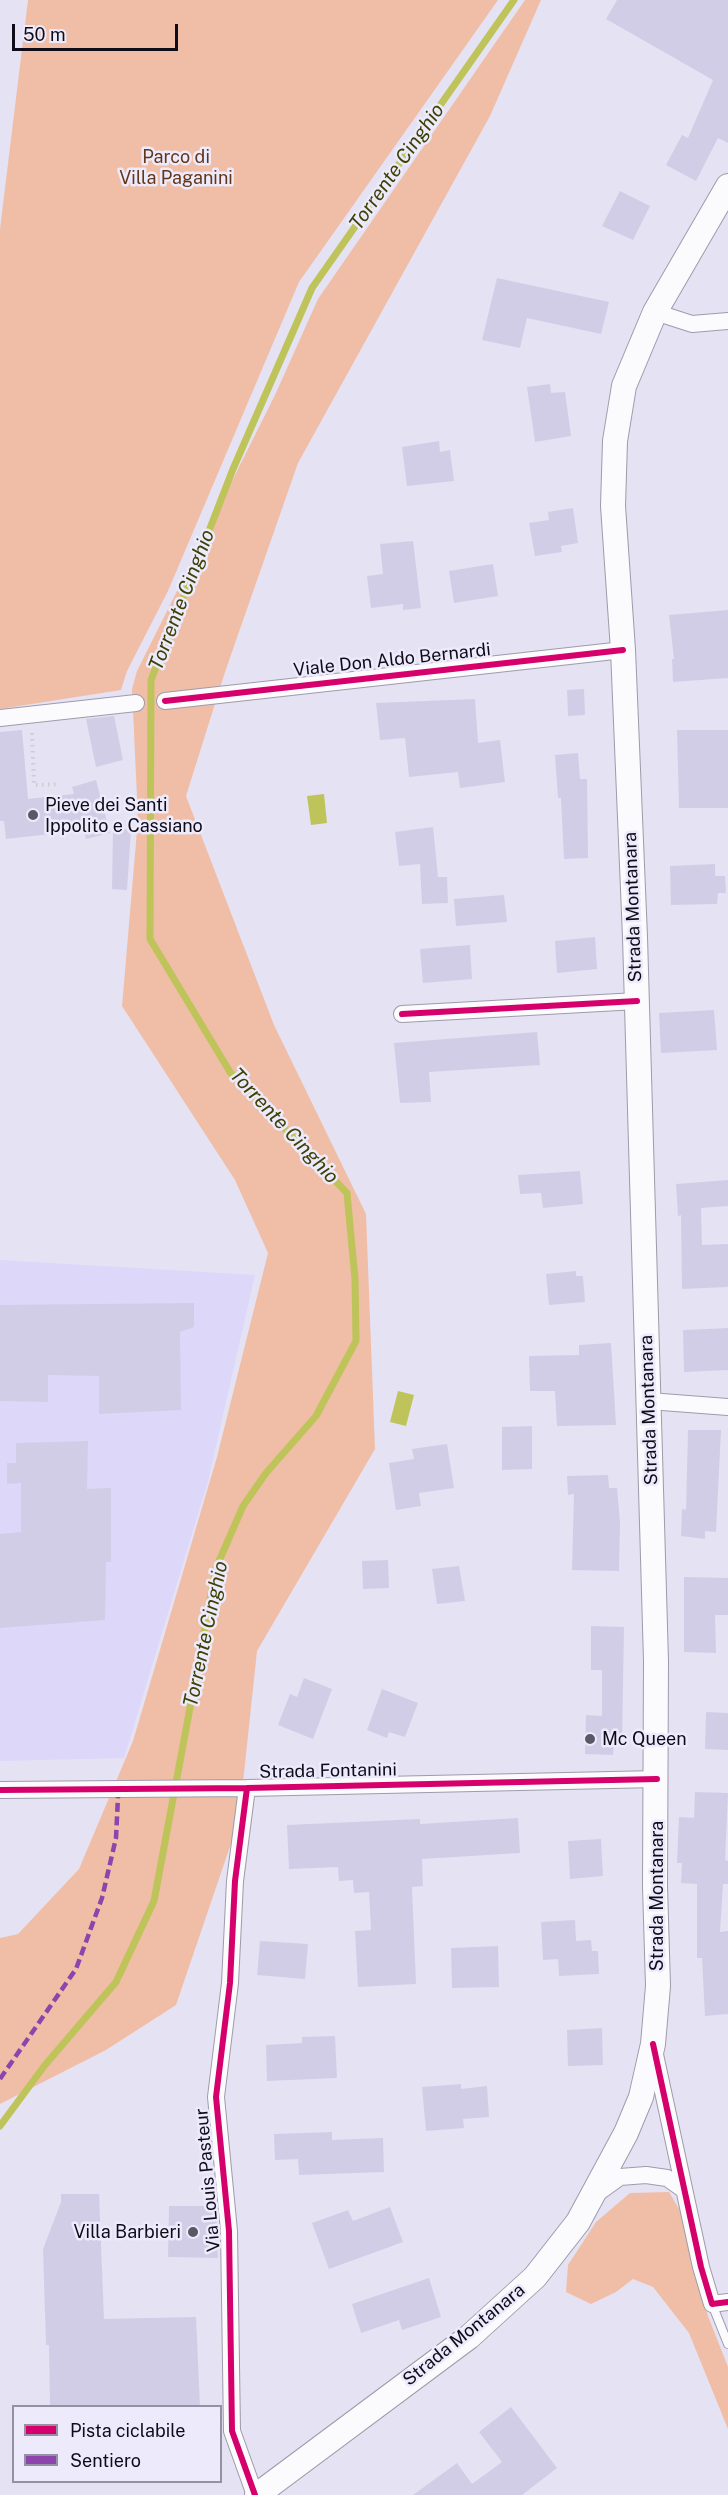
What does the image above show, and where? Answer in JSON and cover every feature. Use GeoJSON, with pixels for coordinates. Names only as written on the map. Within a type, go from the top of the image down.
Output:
{"type":"FeatureCollection","features":[{"type":"Feature","properties":{"kind":"main road","name":"Strada Montanara"},"geometry":{"type":"LineString","coordinates":[[256,2495],[469,2337],[535,2277],[578,2222],[626,2133],[641,2097],[653,2044],[658,1986],[655,1886],[657,1779],[649,1401],[637,1001],[623,650],[613,506],[615,441],[624,386],[655,312],[728,186]]}},
{"type":"Feature","properties":{"kind":"street"},"geometry":{"type":"LineString","coordinates":[[655,312],[692,324],[728,321]]}},
{"type":"Feature","properties":{"kind":"street","name":"Viale Don Aldo Bernardi"},"geometry":{"type":"LineString","coordinates":[[165,701],[623,650]]}},
{"type":"Feature","properties":{"kind":"street"},"geometry":{"type":"LineString","coordinates":[[0,718],[136,703]]}},
{"type":"Feature","properties":{"kind":"street"},"geometry":{"type":"LineString","coordinates":[[402,1014],[637,1001]]}},
{"type":"Feature","properties":{"kind":"street"},"geometry":{"type":"LineString","coordinates":[[649,1401],[728,1407]]}},
{"type":"Feature","properties":{"kind":"street","name":"Strada Fontanini"},"geometry":{"type":"LineString","coordinates":[[0,1790],[247,1788],[657,1779]]}},
{"type":"Feature","properties":{"kind":"street","name":"Via Louis Pasteur"},"geometry":{"type":"LineString","coordinates":[[247,1788],[235,1881],[230,1983],[216,2097],[229,2231],[232,2431],[256,2495]]}},
{"type":"Feature","properties":{"kind":"street"},"geometry":{"type":"LineString","coordinates":[[653,2044],[701,2267],[720,2303]]}},
{"type":"Feature","properties":{"kind":"street"},"geometry":{"type":"LineString","coordinates":[[594,2196],[620,2177],[646,2175],[667,2178],[684,2190]]}},
{"type":"Feature","properties":{"kind":"lane"},"geometry":{"type":"LineString","coordinates":[[720,2303],[728,2344]]}},
{"type":"Feature","properties":{"kind":"path"},"geometry":{"type":"LineString","coordinates":[[31,714],[34,784],[60,784]]}},
{"type":"Feature","properties":{"kind":"shaded area"},"geometry":{"type":"Polygon","coordinates":[[[324,794],[327,823],[311,825],[307,796],[324,794]]]}},
{"type":"Feature","properties":{"kind":"shaded area"},"geometry":{"type":"Polygon","coordinates":[[[0,1260],[255,1275],[208,1481],[124,1758],[0,1761],[0,1260]]]}},
{"type":"Feature","properties":{"kind":"shaded area"},"geometry":{"type":"Polygon","coordinates":[[[398,1391],[414,1395],[406,1426],[390,1422],[398,1391]]]}},
{"type":"Feature","properties":{"kind":"green space","name":"Parco di Villa Paganini"},"geometry":{"type":"Polygon","coordinates":[[[28,0],[498,0],[299,282],[168,591],[127,671],[121,690],[0,709],[0,229],[28,0]]]}},
{"type":"Feature","properties":{"kind":"green space"},"geometry":{"type":"Polygon","coordinates":[[[525,0],[541,0],[490,116],[298,463],[225,672],[186,796],[274,1025],[366,1214],[375,1449],[257,1651],[239,1820],[176,2005],[106,2050],[0,2104],[0,1938],[18,1934],[79,1869],[133,1741],[217,1457],[268,1253],[235,1180],[122,1006],[138,819],[132,689],[137,671],[275,395],[318,299],[525,0]]]}},
{"type":"Feature","properties":{"kind":"green space"},"geometry":{"type":"Polygon","coordinates":[[[669,2192],[682,2214],[691,2260],[708,2316],[728,2367],[728,2429],[689,2333],[653,2287],[633,2279],[616,2292],[591,2304],[566,2292],[568,2265],[596,2222],[630,2193],[669,2192]]]}},
{"type":"Feature","properties":{"kind":"building"},"geometry":{"type":"Polygon","coordinates":[[[617,0],[728,0],[728,143],[718,138],[696,181],[666,165],[682,135],[688,138],[713,80],[606,19],[617,0]]]}},
{"type":"Feature","properties":{"kind":"building"},"geometry":{"type":"Polygon","coordinates":[[[620,191],[650,206],[633,240],[602,226],[620,191]]]}},
{"type":"Feature","properties":{"kind":"building"},"geometry":{"type":"Polygon","coordinates":[[[497,278],[609,302],[601,334],[527,318],[520,348],[482,340],[497,278]]]}},
{"type":"Feature","properties":{"kind":"building"},"geometry":{"type":"Polygon","coordinates":[[[550,384],[551,393],[565,392],[571,436],[535,442],[527,387],[550,384]]]}},
{"type":"Feature","properties":{"kind":"building"},"geometry":{"type":"Polygon","coordinates":[[[439,441],[440,452],[450,450],[454,481],[407,486],[402,447],[439,441]]]}},
{"type":"Feature","properties":{"kind":"building"},"geometry":{"type":"Polygon","coordinates":[[[573,508],[578,543],[561,546],[562,552],[535,556],[529,523],[549,520],[548,512],[573,508]]]}},
{"type":"Feature","properties":{"kind":"building"},"geometry":{"type":"Polygon","coordinates":[[[413,541],[421,608],[403,610],[403,604],[371,608],[367,576],[383,574],[380,544],[413,541]]]}},
{"type":"Feature","properties":{"kind":"building"},"geometry":{"type":"Polygon","coordinates":[[[493,564],[498,596],[454,603],[449,571],[493,564]]]}},
{"type":"Feature","properties":{"kind":"building"},"geometry":{"type":"Polygon","coordinates":[[[728,610],[728,678],[673,682],[672,659],[674,659],[669,615],[728,610]]]}},
{"type":"Feature","properties":{"kind":"building"},"geometry":{"type":"Polygon","coordinates":[[[584,689],[585,715],[568,716],[567,690],[584,689]]]}},
{"type":"Feature","properties":{"kind":"building"},"geometry":{"type":"Polygon","coordinates":[[[475,699],[478,743],[500,740],[505,782],[460,788],[458,772],[409,777],[405,738],[380,740],[376,703],[475,699]]]}},
{"type":"Feature","properties":{"kind":"building"},"geometry":{"type":"Polygon","coordinates":[[[114,716],[123,760],[96,767],[86,719],[114,716]]]}},
{"type":"Feature","properties":{"kind":"building"},"geometry":{"type":"Polygon","coordinates":[[[22,730],[28,799],[74,794],[72,787],[96,780],[110,833],[86,839],[81,821],[49,825],[50,834],[6,839],[4,821],[0,821],[0,732],[22,730]]]}},
{"type":"Feature","properties":{"kind":"building"},"geometry":{"type":"Polygon","coordinates":[[[677,730],[728,730],[728,808],[679,808],[677,730]]]}},
{"type":"Feature","properties":{"kind":"building"},"geometry":{"type":"Polygon","coordinates":[[[578,753],[580,779],[587,779],[588,858],[564,859],[561,798],[558,798],[555,755],[578,753]]]}},
{"type":"Feature","properties":{"kind":"building"},"geometry":{"type":"Polygon","coordinates":[[[433,827],[438,877],[447,877],[448,903],[422,904],[420,864],[399,866],[395,832],[433,827]]]}},
{"type":"Feature","properties":{"kind":"building"},"geometry":{"type":"Polygon","coordinates":[[[131,829],[127,890],[112,889],[113,830],[131,829]]]}},
{"type":"Feature","properties":{"kind":"building"},"geometry":{"type":"Polygon","coordinates":[[[715,864],[715,876],[725,876],[726,893],[718,893],[717,904],[671,905],[670,866],[715,864]]]}},
{"type":"Feature","properties":{"kind":"building"},"geometry":{"type":"Polygon","coordinates":[[[504,895],[507,922],[456,926],[454,899],[504,895]]]}},
{"type":"Feature","properties":{"kind":"building"},"geometry":{"type":"Polygon","coordinates":[[[595,937],[597,969],[557,973],[555,941],[595,937]]]}},
{"type":"Feature","properties":{"kind":"building"},"geometry":{"type":"Polygon","coordinates":[[[470,945],[472,979],[423,983],[420,949],[470,945]]]}},
{"type":"Feature","properties":{"kind":"building"},"geometry":{"type":"Polygon","coordinates":[[[714,1010],[717,1050],[661,1053],[659,1013],[714,1010]]]}},
{"type":"Feature","properties":{"kind":"building"},"geometry":{"type":"Polygon","coordinates":[[[537,1032],[540,1065],[429,1072],[431,1102],[400,1103],[394,1043],[537,1032]]]}},
{"type":"Feature","properties":{"kind":"building"},"geometry":{"type":"Polygon","coordinates":[[[580,1171],[583,1204],[543,1208],[541,1193],[520,1194],[518,1175],[580,1171]]]}},
{"type":"Feature","properties":{"kind":"building"},"geometry":{"type":"Polygon","coordinates":[[[728,1180],[728,1206],[701,1208],[702,1245],[728,1244],[728,1287],[682,1289],[681,1215],[678,1216],[676,1184],[728,1180]]]}},
{"type":"Feature","properties":{"kind":"building"},"geometry":{"type":"Polygon","coordinates":[[[576,1271],[576,1276],[583,1276],[585,1302],[549,1305],[546,1274],[576,1271]]]}},
{"type":"Feature","properties":{"kind":"building"},"geometry":{"type":"Polygon","coordinates":[[[194,1303],[194,1327],[180,1332],[181,1410],[99,1414],[99,1376],[48,1375],[48,1402],[0,1401],[0,1305],[194,1303]]]}},
{"type":"Feature","properties":{"kind":"building"},"geometry":{"type":"Polygon","coordinates":[[[728,1328],[728,1370],[684,1372],[683,1330],[728,1328]]]}},
{"type":"Feature","properties":{"kind":"building"},"geometry":{"type":"Polygon","coordinates":[[[611,1343],[616,1425],[557,1426],[555,1391],[530,1391],[529,1356],[579,1355],[579,1345],[611,1343]]]}},
{"type":"Feature","properties":{"kind":"building"},"geometry":{"type":"Polygon","coordinates":[[[532,1426],[532,1469],[502,1470],[502,1427],[532,1426]]]}},
{"type":"Feature","properties":{"kind":"building"},"geometry":{"type":"Polygon","coordinates":[[[688,1430],[721,1430],[716,1532],[705,1531],[705,1539],[681,1536],[682,1509],[686,1510],[688,1430]]]}},
{"type":"Feature","properties":{"kind":"building"},"geometry":{"type":"Polygon","coordinates":[[[88,1441],[87,1489],[111,1488],[111,1562],[106,1562],[105,1620],[0,1628],[0,1534],[21,1532],[21,1483],[7,1484],[7,1463],[16,1463],[16,1443],[88,1441]]]}},
{"type":"Feature","properties":{"kind":"building"},"geometry":{"type":"Polygon","coordinates":[[[447,1444],[454,1488],[419,1493],[421,1506],[396,1510],[389,1463],[414,1459],[412,1449],[447,1444]]]}},
{"type":"Feature","properties":{"kind":"building"},"geometry":{"type":"Polygon","coordinates":[[[608,1475],[609,1488],[617,1488],[620,1522],[619,1571],[572,1570],[574,1494],[568,1495],[567,1476],[608,1475]]]}},
{"type":"Feature","properties":{"kind":"building"},"geometry":{"type":"Polygon","coordinates":[[[388,1560],[389,1588],[363,1589],[362,1561],[388,1560]]]}},
{"type":"Feature","properties":{"kind":"building"},"geometry":{"type":"Polygon","coordinates":[[[459,1566],[465,1601],[437,1604],[432,1569],[459,1566]]]}},
{"type":"Feature","properties":{"kind":"building"},"geometry":{"type":"Polygon","coordinates":[[[684,1577],[728,1578],[728,1615],[715,1615],[716,1653],[684,1652],[684,1577]]]}},
{"type":"Feature","properties":{"kind":"building"},"geometry":{"type":"Polygon","coordinates":[[[591,1626],[624,1627],[622,1742],[614,1742],[613,1755],[585,1754],[586,1715],[602,1716],[602,1670],[591,1670],[591,1626]]]}},
{"type":"Feature","properties":{"kind":"building"},"geometry":{"type":"Polygon","coordinates":[[[304,1678],[332,1689],[313,1739],[278,1725],[290,1694],[297,1697],[304,1678]]]}},
{"type":"Feature","properties":{"kind":"building"},"geometry":{"type":"Polygon","coordinates":[[[382,1689],[418,1703],[405,1737],[389,1732],[387,1738],[367,1730],[382,1689]]]}},
{"type":"Feature","properties":{"kind":"building"},"geometry":{"type":"Polygon","coordinates":[[[706,1712],[728,1713],[728,1750],[705,1749],[706,1712]]]}},
{"type":"Feature","properties":{"kind":"building"},"geometry":{"type":"Polygon","coordinates":[[[695,1792],[728,1793],[725,1860],[728,1861],[728,1884],[723,1884],[720,1932],[728,1931],[728,2014],[705,2016],[702,1958],[697,1958],[697,1884],[681,1883],[682,1863],[677,1863],[679,1817],[694,1818],[695,1792]]]}},
{"type":"Feature","properties":{"kind":"building"},"geometry":{"type":"Polygon","coordinates":[[[518,1818],[520,1853],[422,1859],[423,1886],[412,1887],[416,1984],[358,1987],[355,1931],[371,1930],[369,1892],[354,1893],[353,1880],[339,1881],[338,1867],[289,1869],[287,1825],[420,1819],[420,1824],[518,1818]]]}},
{"type":"Feature","properties":{"kind":"building"},"geometry":{"type":"Polygon","coordinates":[[[601,1839],[603,1876],[570,1879],[568,1841],[601,1839]]]}},
{"type":"Feature","properties":{"kind":"building"},"geometry":{"type":"Polygon","coordinates":[[[575,1920],[576,1941],[591,1940],[592,1951],[598,1951],[599,1974],[559,1976],[558,1959],[543,1960],[541,1922],[575,1920]]]}},
{"type":"Feature","properties":{"kind":"building"},"geometry":{"type":"Polygon","coordinates":[[[260,1941],[308,1944],[305,1979],[257,1975],[260,1941]]]}},
{"type":"Feature","properties":{"kind":"building"},"geometry":{"type":"Polygon","coordinates":[[[498,1946],[499,1987],[452,1988],[451,1948],[498,1946]]]}},
{"type":"Feature","properties":{"kind":"building"},"geometry":{"type":"Polygon","coordinates":[[[602,2028],[603,2065],[568,2066],[567,2030],[602,2028]]]}},
{"type":"Feature","properties":{"kind":"building"},"geometry":{"type":"Polygon","coordinates":[[[335,2036],[337,2078],[267,2081],[266,2045],[302,2043],[302,2037],[335,2036]]]}},
{"type":"Feature","properties":{"kind":"building"},"geometry":{"type":"Polygon","coordinates":[[[461,2084],[461,2089],[487,2086],[489,2117],[463,2119],[464,2128],[426,2131],[422,2087],[461,2084]]]}},
{"type":"Feature","properties":{"kind":"building"},"geometry":{"type":"Polygon","coordinates":[[[332,2132],[332,2140],[383,2138],[384,2172],[299,2175],[298,2159],[275,2160],[274,2134],[332,2132]]]}},
{"type":"Feature","properties":{"kind":"building"},"geometry":{"type":"Polygon","coordinates":[[[61,2194],[99,2194],[104,2319],[196,2317],[200,2405],[50,2405],[43,2249],[61,2202],[61,2194]]]}},
{"type":"Feature","properties":{"kind":"building","name":"Villa Barbieri"},"geometry":{"type":"Polygon","coordinates":[[[169,2206],[216,2206],[218,2258],[168,2257],[169,2206]]]}},
{"type":"Feature","properties":{"kind":"building"},"geometry":{"type":"Polygon","coordinates":[[[390,2207],[403,2242],[329,2269],[312,2223],[348,2210],[353,2221],[390,2207]]]}},
{"type":"Feature","properties":{"kind":"building"},"geometry":{"type":"Polygon","coordinates":[[[429,2278],[441,2317],[402,2330],[399,2320],[361,2333],[352,2304],[429,2278]]]}},
{"type":"Feature","properties":{"kind":"building"},"geometry":{"type":"Polygon","coordinates":[[[511,2407],[557,2468],[522,2495],[413,2495],[457,2463],[472,2484],[502,2462],[479,2432],[511,2407]]]}},
{"type":"Feature","properties":{"kind":"waterway","name":"Torrente Cinghio"},"geometry":{"type":"LineString","coordinates":[[0,2126],[45,2065],[116,1982],[154,1901],[216,1568],[243,1506],[266,1473],[316,1416],[356,1341],[355,1279],[347,1193],[230,1072],[150,939],[151,680],[233,469],[312,288],[514,0]]}},
{"type":"Feature","properties":{"kind":"marked path"},"geometry":{"type":"LineString","coordinates":[[0,2079],[76,1969],[102,1898],[116,1838],[118,1797]]}},
{"type":"Feature","properties":{"kind":"cycle path"},"geometry":{"type":"LineString","coordinates":[[165,701],[623,650]]}},
{"type":"Feature","properties":{"kind":"cycle path"},"geometry":{"type":"LineString","coordinates":[[402,1014],[637,1001]]}},
{"type":"Feature","properties":{"kind":"cycle path"},"geometry":{"type":"LineString","coordinates":[[0,1790],[247,1788],[657,1779]]}},
{"type":"Feature","properties":{"kind":"cycle path"},"geometry":{"type":"LineString","coordinates":[[247,1788],[235,1881],[230,1983],[216,2097],[229,2231],[232,2431],[255,2495]]}},
{"type":"Feature","properties":{"kind":"cycle path"},"geometry":{"type":"LineString","coordinates":[[653,2044],[701,2267],[712,2304],[728,2302]]}},
{"type":"Feature","properties":{"kind":"place","name":"Pieve dei Santi Ippolito e Cassiano"},"geometry":{"type":"Point","coordinates":[33,815]}},
{"type":"Feature","properties":{"kind":"place","name":"Mc Queen"},"geometry":{"type":"Point","coordinates":[590,1739]}},
{"type":"Feature","properties":{"kind":"place","name":"Villa Barbieri"},"geometry":{"type":"Point","coordinates":[193,2232]}}]}
